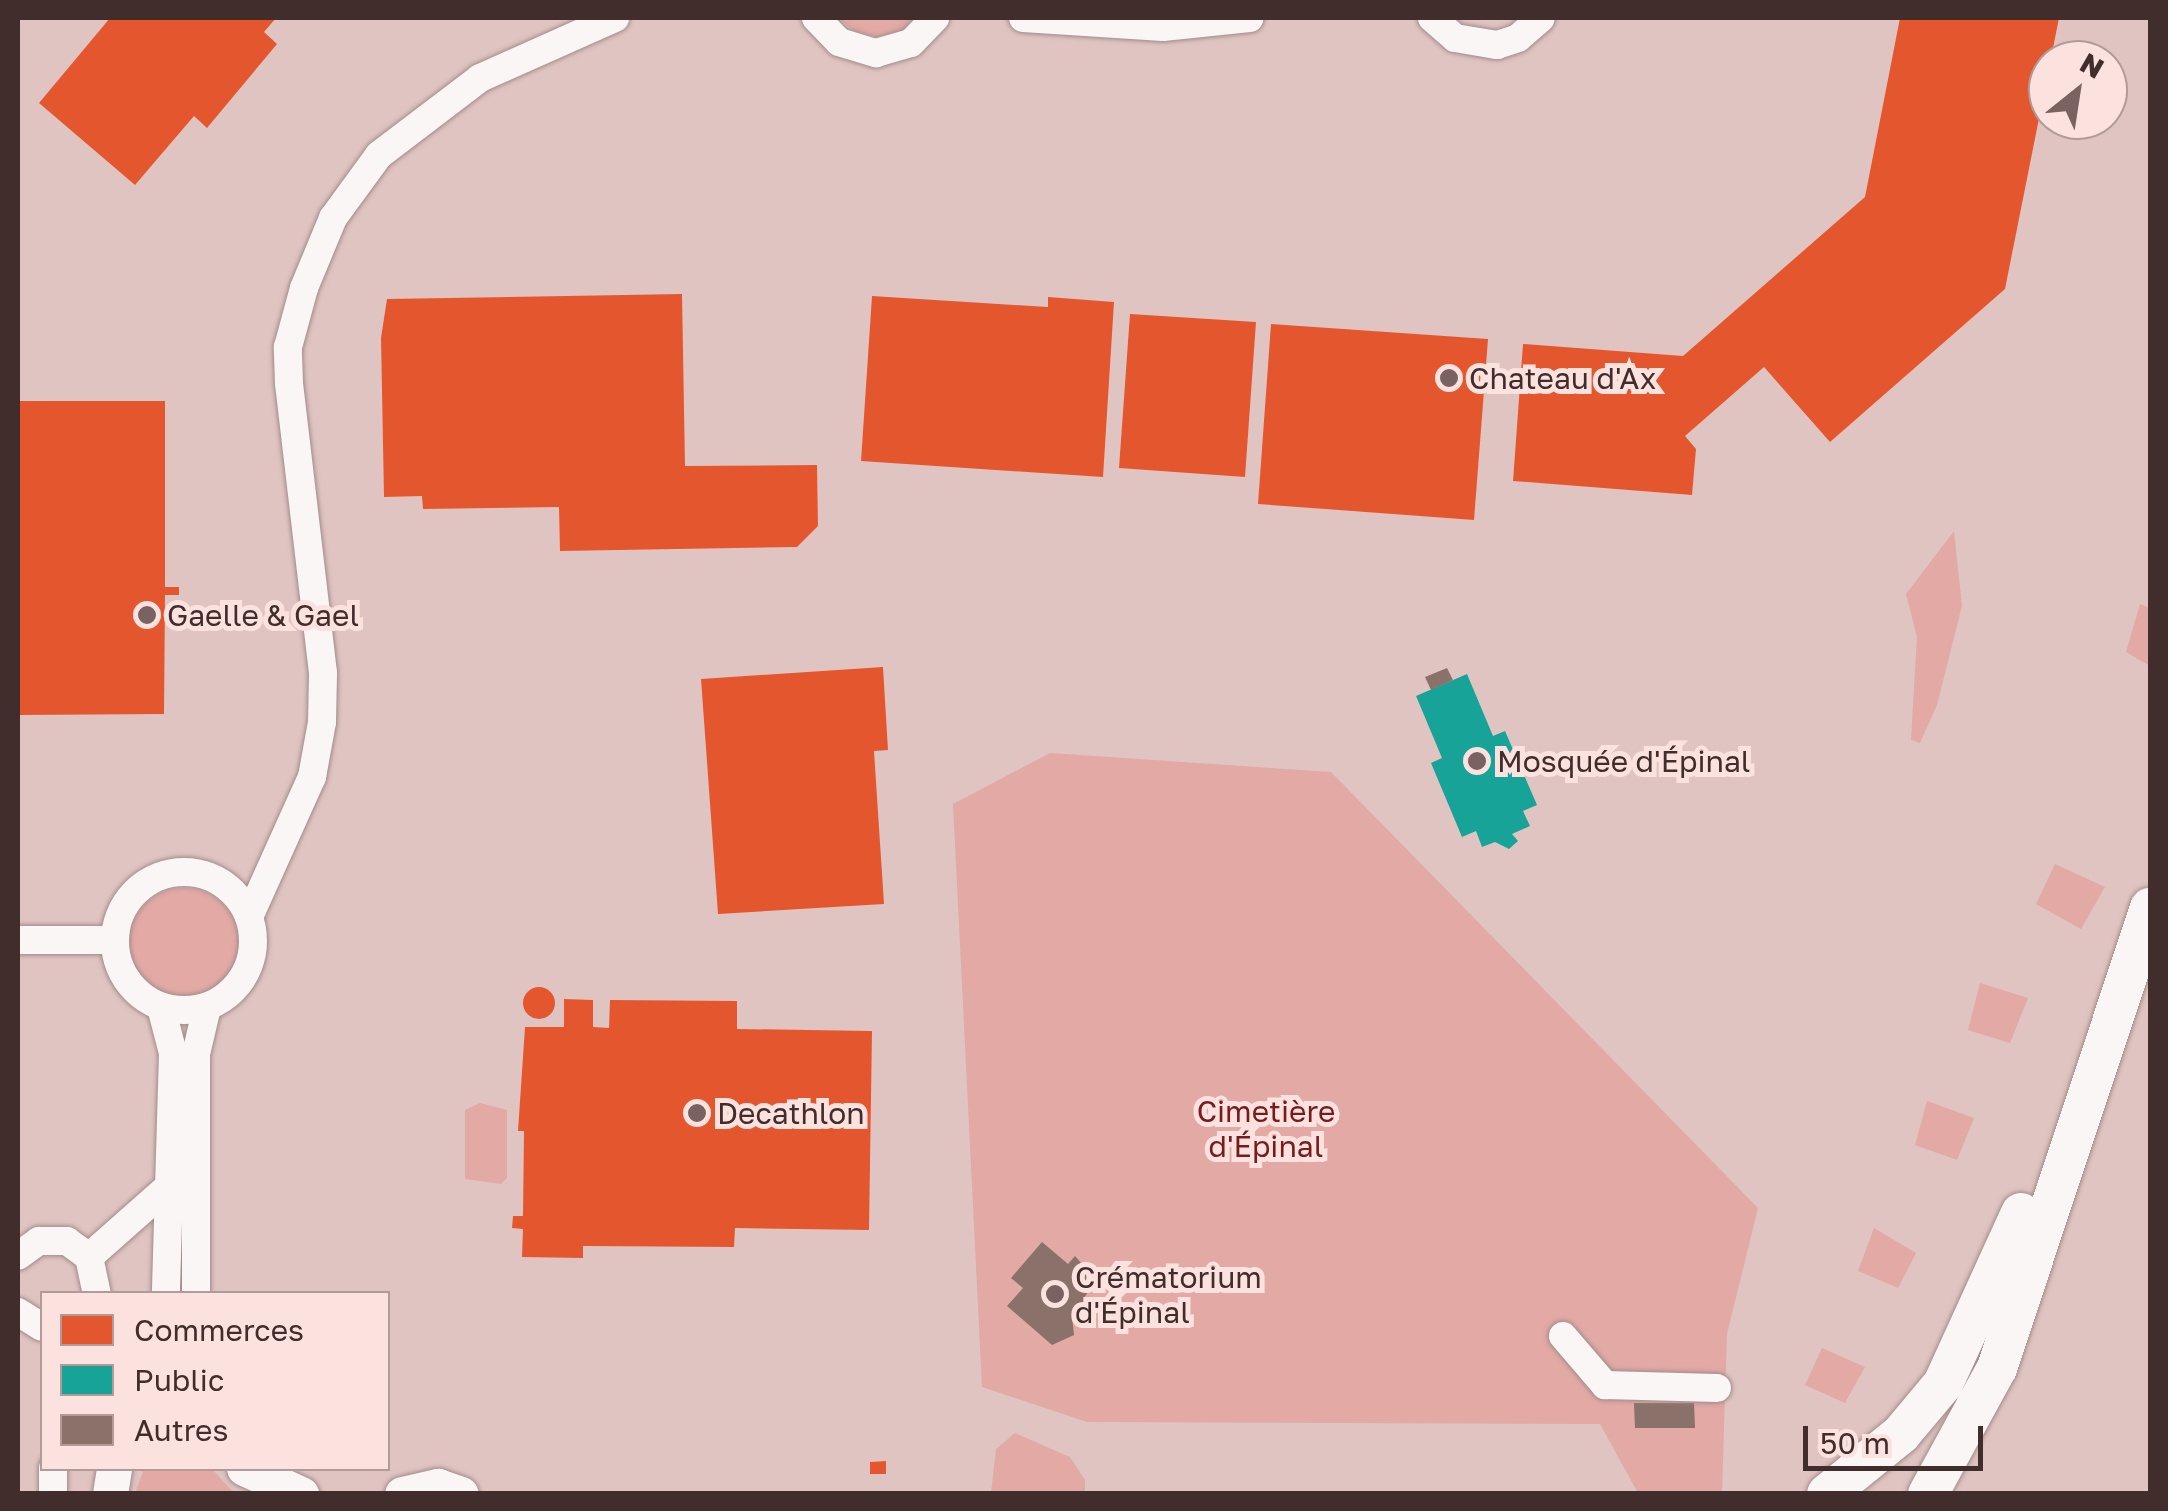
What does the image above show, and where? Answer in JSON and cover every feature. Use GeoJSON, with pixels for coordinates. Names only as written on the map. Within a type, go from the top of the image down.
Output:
{"type":"FeatureCollection","features":[{"type":"Feature","properties":{"kind":"highway"},"geometry":{"type":"LineString","coordinates":[[1928,1494],[1998,1368],[2110,1018],[2150,908]]}},
{"type":"Feature","properties":{"kind":"highway"},"geometry":{"type":"LineString","coordinates":[[1827,1494],[1901,1434],[1942,1384],[1980,1313],[2110,1018]]}},
{"type":"Feature","properties":{"kind":"main road"},"geometry":{"type":"LineString","coordinates":[[251,1471],[301,1494]]}},
{"type":"Feature","properties":{"kind":"main road"},"geometry":{"type":"LineString","coordinates":[[402,1494],[438,1486],[461,1494]]}},
{"type":"Feature","properties":{"kind":"street"},"geometry":{"type":"LineString","coordinates":[[196,1291],[196,1054],[207,1007],[244,977],[252,954],[249,916],[312,777],[322,722],[323,672],[289,383],[288,347],[304,288],[334,218],[378,154],[480,78],[615,18]]}},
{"type":"Feature","properties":{"kind":"street"},"geometry":{"type":"LineString","coordinates":[[816,18],[839,42],[876,53],[911,43],[935,18]]}},
{"type":"Feature","properties":{"kind":"street"},"geometry":{"type":"LineString","coordinates":[[1023,18],[1163,27],[1250,18]]}},
{"type":"Feature","properties":{"kind":"street"},"geometry":{"type":"LineString","coordinates":[[1432,18],[1455,38],[1497,45],[1518,38],[1542,18]]}},
{"type":"Feature","properties":{"kind":"street"},"geometry":{"type":"LineString","coordinates":[[218,882],[278,853]]}},
{"type":"Feature","properties":{"kind":"street"},"geometry":{"type":"LineString","coordinates":[[207,1007],[161,1007],[126,980],[114,940],[127,902],[158,877],[192,872],[218,882],[249,916]]}},
{"type":"Feature","properties":{"kind":"street"},"geometry":{"type":"LineString","coordinates":[[18,940],[114,940]]}},
{"type":"Feature","properties":{"kind":"street"},"geometry":{"type":"LineString","coordinates":[[161,1007],[173,1053],[166,1291]]}},
{"type":"Feature","properties":{"kind":"street"},"geometry":{"type":"LineString","coordinates":[[89,1257],[168,1187]]}},
{"type":"Feature","properties":{"kind":"street"},"geometry":{"type":"LineString","coordinates":[[18,1256],[52,1239],[89,1257]]}},
{"type":"Feature","properties":{"kind":"street"},"geometry":{"type":"LineString","coordinates":[[89,1257],[95,1291]]}},
{"type":"Feature","properties":{"kind":"street"},"geometry":{"type":"LineString","coordinates":[[18,1312],[40,1327]]}},
{"type":"Feature","properties":{"kind":"street"},"geometry":{"type":"LineString","coordinates":[[1563,1336],[1605,1385],[1717,1388]]}},
{"type":"Feature","properties":{"kind":"green space"},"geometry":{"type":"Polygon","coordinates":[[[838,18],[916,18],[901,31],[877,37],[854,31],[838,18]]]}},
{"type":"Feature","properties":{"kind":"green space"},"geometry":{"type":"Polygon","coordinates":[[[1954,531],[1962,606],[1937,705],[1920,743],[1911,740],[1917,637],[1906,594],[1954,531]]]}},
{"type":"Feature","properties":{"kind":"green space"},"geometry":{"type":"Polygon","coordinates":[[[2140,604],[2150,608],[2150,666],[2126,652],[2140,604]]]}},
{"type":"Feature","properties":{"kind":"green space","name":"Cimetière d'Épinal"},"geometry":{"type":"Polygon","coordinates":[[[1050,753],[1331,772],[1758,1208],[1727,1334],[1722,1493],[1638,1493],[1600,1424],[1087,1422],[982,1387],[953,804],[1050,753]]]}},
{"type":"Feature","properties":{"kind":"green space"},"geometry":{"type":"Polygon","coordinates":[[[2055,864],[2105,887],[2081,929],[2036,904],[2055,864]]]}},
{"type":"Feature","properties":{"kind":"green space"},"geometry":{"type":"Polygon","coordinates":[[[184,888],[205,893],[223,904],[234,922],[239,943],[234,964],[223,982],[205,993],[184,998],[163,993],[145,982],[134,964],[129,943],[134,922],[145,904],[163,893],[184,888]]]}},
{"type":"Feature","properties":{"kind":"green space"},"geometry":{"type":"Polygon","coordinates":[[[1980,983],[2028,998],[2010,1043],[1968,1030],[1980,983]]]}},
{"type":"Feature","properties":{"kind":"green space"},"geometry":{"type":"Polygon","coordinates":[[[1927,1101],[1974,1118],[1957,1160],[1915,1145],[1927,1101]]]}},
{"type":"Feature","properties":{"kind":"green space"},"geometry":{"type":"Polygon","coordinates":[[[480,1103],[507,1110],[507,1178],[501,1184],[465,1179],[465,1110],[480,1103]]]}},
{"type":"Feature","properties":{"kind":"green space"},"geometry":{"type":"Polygon","coordinates":[[[1874,1228],[1916,1253],[1898,1288],[1858,1271],[1874,1228]]]}},
{"type":"Feature","properties":{"kind":"green space"},"geometry":{"type":"Polygon","coordinates":[[[1822,1348],[1865,1367],[1845,1403],[1805,1385],[1822,1348]]]}},
{"type":"Feature","properties":{"kind":"green space"},"geometry":{"type":"Polygon","coordinates":[[[1015,1433],[1070,1457],[1085,1480],[1085,1493],[991,1493],[996,1449],[1015,1433]]]}},
{"type":"Feature","properties":{"kind":"green space"},"geometry":{"type":"Polygon","coordinates":[[[143,1471],[214,1471],[234,1493],[135,1493],[143,1471]]]}},
{"type":"Feature","properties":{"kind":"building: Commerces"},"geometry":{"type":"Polygon","coordinates":[[[110,18],[276,18],[264,32],[277,44],[207,128],[194,116],[135,185],[39,103],[110,18]]]}},
{"type":"Feature","properties":{"kind":"building: Commerces"},"geometry":{"type":"Polygon","coordinates":[[[1900,18],[2059,18],[2055,40],[2028,40],[2028,140],[2035,140],[2005,289],[1830,442],[1764,367],[1685,436],[1696,449],[1692,495],[1513,481],[1523,344],[1683,356],[1865,197],[1900,18]]]}},
{"type":"Feature","properties":{"kind":"building: Commerces"},"geometry":{"type":"Polygon","coordinates":[[[682,294],[685,466],[817,465],[818,526],[797,547],[560,551],[559,507],[423,509],[422,496],[384,497],[381,338],[387,299],[682,294]]]}},
{"type":"Feature","properties":{"kind":"building: Commerces"},"geometry":{"type":"Polygon","coordinates":[[[872,296],[1048,307],[1048,297],[1114,302],[1103,477],[861,461],[872,296]]]}},
{"type":"Feature","properties":{"kind":"building: Commerces"},"geometry":{"type":"Polygon","coordinates":[[[1130,314],[1256,322],[1245,477],[1119,468],[1130,314]]]}},
{"type":"Feature","properties":{"kind":"building: Commerces"},"geometry":{"type":"Polygon","coordinates":[[[1271,324],[1488,339],[1474,520],[1258,504],[1271,324]]]}},
{"type":"Feature","properties":{"kind":"building: Commerces"},"geometry":{"type":"Polygon","coordinates":[[[18,401],[165,401],[165,587],[179,587],[179,595],[165,595],[164,714],[18,715],[18,401]]]}},
{"type":"Feature","properties":{"kind":"building: Commerces"},"geometry":{"type":"Polygon","coordinates":[[[883,667],[888,750],[874,751],[884,904],[718,914],[701,679],[883,667]]]}},
{"type":"Feature","properties":{"kind":"building: Commerces"},"geometry":{"type":"Polygon","coordinates":[[[539,987],[550,992],[555,1003],[550,1014],[539,1019],[528,1014],[523,1003],[528,992],[539,987]]]}},
{"type":"Feature","properties":{"kind":"building: Commerces","name":"Decathlon"},"geometry":{"type":"Polygon","coordinates":[[[564,999],[593,1000],[593,1027],[609,1028],[610,1000],[737,1001],[737,1029],[872,1031],[869,1230],[735,1228],[734,1247],[583,1246],[583,1258],[522,1257],[523,1229],[512,1228],[513,1216],[523,1216],[524,1131],[518,1131],[525,1027],[564,1027],[564,999]]]}},
{"type":"Feature","properties":{"kind":"building: Commerces"},"geometry":{"type":"Polygon","coordinates":[[[886,1461],[886,1474],[870,1474],[870,1462],[886,1461]]]}},
{"type":"Feature","properties":{"kind":"building: Public","name":"Mosquée d'Épinal"},"geometry":{"type":"Polygon","coordinates":[[[1467,674],[1493,736],[1505,731],[1537,805],[1523,811],[1530,826],[1512,834],[1518,841],[1509,849],[1495,842],[1482,847],[1476,831],[1462,837],[1431,763],[1442,758],[1416,696],[1467,674]]]}},
{"type":"Feature","properties":{"kind":"building: Autres"},"geometry":{"type":"Polygon","coordinates":[[[1447,668],[1453,680],[1431,690],[1425,677],[1447,668]]]}},
{"type":"Feature","properties":{"kind":"building: Autres","name":"Crématorium d'Épinal"},"geometry":{"type":"Polygon","coordinates":[[[1042,1242],[1068,1264],[1075,1256],[1096,1280],[1084,1298],[1085,1315],[1072,1316],[1074,1335],[1052,1345],[1007,1306],[1023,1288],[1011,1278],[1042,1242]]]}},
{"type":"Feature","properties":{"kind":"building: Autres"},"geometry":{"type":"Polygon","coordinates":[[[1634,1403],[1694,1403],[1695,1428],[1635,1428],[1634,1403]]]}},
{"type":"Feature","properties":{"kind":"place","name":"Chateau d'Ax"},"geometry":{"type":"Point","coordinates":[1449,378]}},
{"type":"Feature","properties":{"kind":"place","name":"Gaelle & Gael"},"geometry":{"type":"Point","coordinates":[147,615]}},
{"type":"Feature","properties":{"kind":"place","name":"Mosquée d'Épinal"},"geometry":{"type":"Point","coordinates":[1477,761]}},
{"type":"Feature","properties":{"kind":"place","name":"Decathlon"},"geometry":{"type":"Point","coordinates":[697,1113]}},
{"type":"Feature","properties":{"kind":"place","name":"Crématorium d'Épinal"},"geometry":{"type":"Point","coordinates":[1055,1294]}}]}
